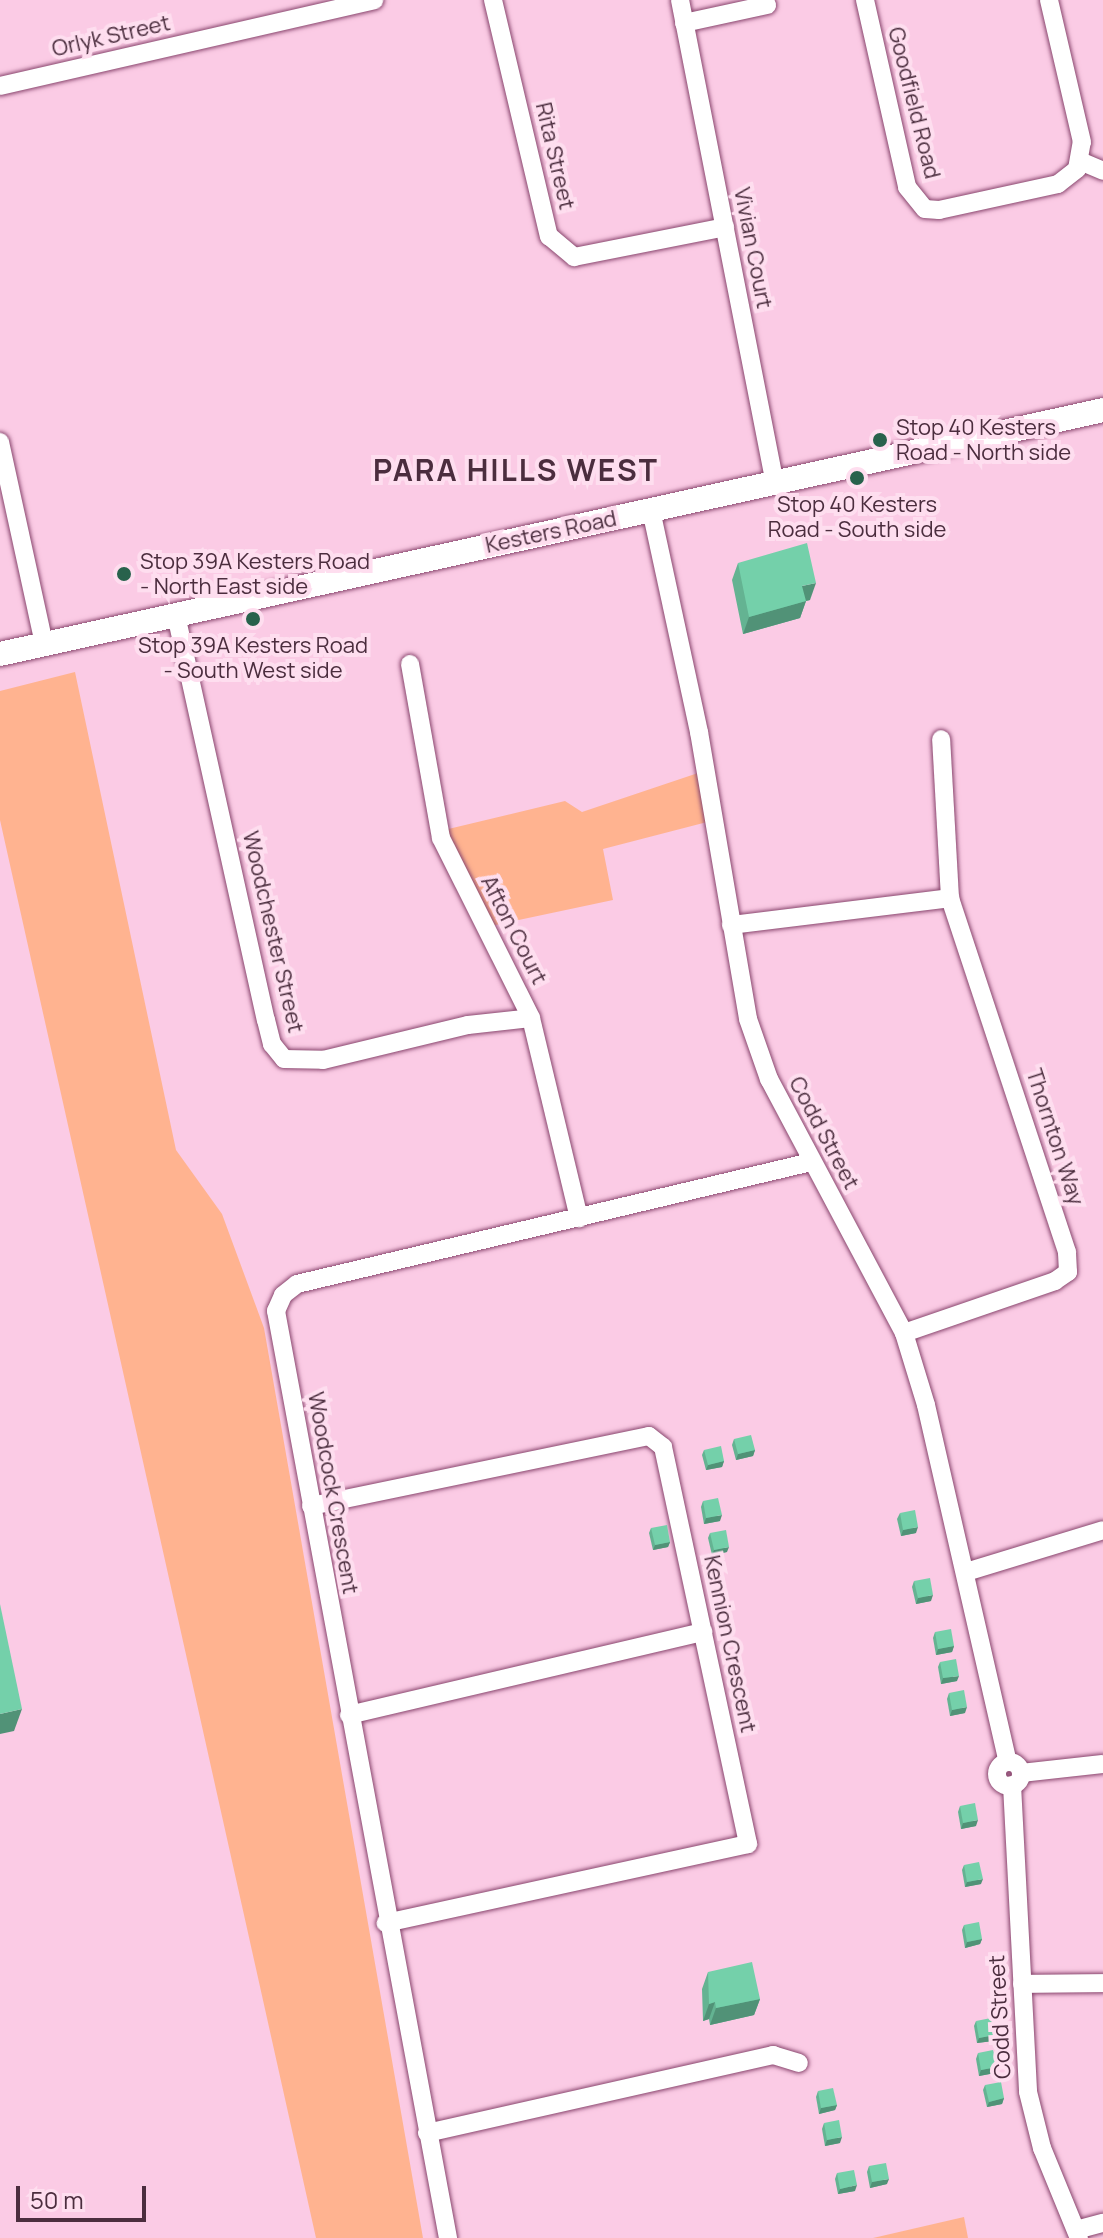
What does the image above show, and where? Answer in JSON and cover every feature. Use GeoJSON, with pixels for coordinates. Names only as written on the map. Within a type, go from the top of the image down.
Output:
{"type":"FeatureCollection","features":[{"type":"Feature","properties":{"kind":"main road","name":"Kesters Road"},"geometry":{"type":"LineString","coordinates":[[0,654],[1103,410]]}},
{"type":"Feature","properties":{"kind":"street","name":"Orlyk Street"},"geometry":{"type":"LineString","coordinates":[[0,86],[374,0]]}},
{"type":"Feature","properties":{"kind":"street","name":"Rita Street"},"geometry":{"type":"LineString","coordinates":[[493,0],[549,236],[574,257],[725,227]]}},
{"type":"Feature","properties":{"kind":"street","name":"Vivian Court"},"geometry":{"type":"LineString","coordinates":[[680,0],[775,483]]}},
{"type":"Feature","properties":{"kind":"street","name":"Goodfield Road"},"geometry":{"type":"LineString","coordinates":[[865,0],[907,187],[925,209],[1058,184],[1071,177],[1080,161]]}},
{"type":"Feature","properties":{"kind":"street"},"geometry":{"type":"LineString","coordinates":[[1049,0],[1082,142],[1080,161],[1103,171]]}},
{"type":"Feature","properties":{"kind":"street"},"geometry":{"type":"LineString","coordinates":[[684,23],[767,5]]}},
{"type":"Feature","properties":{"kind":"street"},"geometry":{"type":"LineString","coordinates":[[0,442],[44,644]]}},
{"type":"Feature","properties":{"kind":"street","name":"Codd Street"},"geometry":{"type":"LineString","coordinates":[[651,510],[699,732],[748,1019],[769,1079],[904,1333],[966,1572],[1014,1773],[1028,2092],[1042,2148],[1077,2234]]}},
{"type":"Feature","properties":{"kind":"street","name":"Woodchester Street"},"geometry":{"type":"LineString","coordinates":[[176,615],[266,1020],[272,1044],[284,1059],[323,1060],[468,1025],[531,1018]]}},
{"type":"Feature","properties":{"kind":"street","name":"Afton Court"},"geometry":{"type":"LineString","coordinates":[[410,664],[441,838],[531,1018],[579,1218]]}},
{"type":"Feature","properties":{"kind":"street","name":"Thornton Way"},"geometry":{"type":"LineString","coordinates":[[904,1333],[1055,1281],[1068,1272],[1067,1252],[950,898],[941,739]]}},
{"type":"Feature","properties":{"kind":"street"},"geometry":{"type":"LineString","coordinates":[[731,925],[950,898]]}},
{"type":"Feature","properties":{"kind":"street","name":"Woodcock Crescent"},"geometry":{"type":"LineString","coordinates":[[448,2238],[386,1923],[276,1311],[283,1295],[297,1284],[811,1162]]}},
{"type":"Feature","properties":{"kind":"street","name":"Kennion Crescent"},"geometry":{"type":"LineString","coordinates":[[311,1506],[649,1436],[663,1447],[748,1844],[386,1923]]}},
{"type":"Feature","properties":{"kind":"street"},"geometry":{"type":"LineString","coordinates":[[966,1572],[1103,1530]]}},
{"type":"Feature","properties":{"kind":"street"},"geometry":{"type":"LineString","coordinates":[[349,1715],[703,1632]]}},
{"type":"Feature","properties":{"kind":"street"},"geometry":{"type":"LineString","coordinates":[[1014,1773],[1103,1764]]}},
{"type":"Feature","properties":{"kind":"street"},"geometry":{"type":"LineString","coordinates":[[1022,1984],[1103,1983]]}},
{"type":"Feature","properties":{"kind":"street"},"geometry":{"type":"LineString","coordinates":[[427,2133],[773,2055],[799,2063]]}},
{"type":"Feature","properties":{"kind":"street"},"geometry":{"type":"LineString","coordinates":[[1077,2234],[1103,2223]]}},
{"type":"Feature","properties":{"kind":"shaded area"},"geometry":{"type":"Polygon","coordinates":[[[75,672],[176,1150],[222,1214],[264,1328],[423,2238],[316,2238],[0,820],[0,691],[75,672]]]}},
{"type":"Feature","properties":{"kind":"shaded area"},"geometry":{"type":"Polygon","coordinates":[[[704,771],[711,821],[603,849],[613,900],[486,927],[440,831],[565,801],[582,812],[704,771]]]}},
{"type":"Feature","properties":{"kind":"shaded area"},"geometry":{"type":"Polygon","coordinates":[[[964,2217],[968,2238],[873,2238],[964,2217]]]}},
{"type":"Feature","properties":{"kind":"building"},"geometry":{"type":"Polygon","coordinates":[[[807,543],[816,583],[802,586],[806,601],[749,617],[738,563],[807,543]]]}},
{"type":"Feature","properties":{"kind":"building"},"geometry":{"type":"Polygon","coordinates":[[[751,1435],[755,1450],[738,1454],[734,1439],[751,1435]]]}},
{"type":"Feature","properties":{"kind":"building"},"geometry":{"type":"Polygon","coordinates":[[[721,1446],[724,1461],[708,1465],[704,1450],[721,1446]]]}},
{"type":"Feature","properties":{"kind":"building"},"geometry":{"type":"Polygon","coordinates":[[[718,1498],[722,1515],[706,1518],[703,1501],[718,1498]]]}},
{"type":"Feature","properties":{"kind":"building"},"geometry":{"type":"Polygon","coordinates":[[[915,1510],[918,1527],[903,1530],[900,1513],[915,1510]]]}},
{"type":"Feature","properties":{"kind":"building"},"geometry":{"type":"Polygon","coordinates":[[[667,1525],[670,1542],[655,1545],[651,1528],[667,1525]]]}},
{"type":"Feature","properties":{"kind":"building"},"geometry":{"type":"Polygon","coordinates":[[[726,1530],[729,1547],[714,1550],[710,1533],[726,1530]]]}},
{"type":"Feature","properties":{"kind":"building"},"geometry":{"type":"Polygon","coordinates":[[[930,1578],[933,1595],[918,1598],[914,1581],[930,1578]]]}},
{"type":"Feature","properties":{"kind":"building"},"geometry":{"type":"Polygon","coordinates":[[[0,1604],[22,1709],[0,1714],[0,1604]]]}},
{"type":"Feature","properties":{"kind":"building"},"geometry":{"type":"Polygon","coordinates":[[[951,1629],[954,1646],[938,1649],[935,1632],[951,1629]]]}},
{"type":"Feature","properties":{"kind":"building"},"geometry":{"type":"Polygon","coordinates":[[[956,1659],[959,1676],[943,1678],[940,1662],[956,1659]]]}},
{"type":"Feature","properties":{"kind":"building"},"geometry":{"type":"Polygon","coordinates":[[[964,1690],[967,1707],[952,1710],[949,1693],[964,1690]]]}},
{"type":"Feature","properties":{"kind":"building"},"geometry":{"type":"Polygon","coordinates":[[[975,1803],[978,1820],[963,1823],[960,1806],[975,1803]]]}},
{"type":"Feature","properties":{"kind":"building"},"geometry":{"type":"Polygon","coordinates":[[[979,1862],[983,1879],[967,1882],[964,1865],[979,1862]]]}},
{"type":"Feature","properties":{"kind":"building"},"geometry":{"type":"Polygon","coordinates":[[[979,1922],[982,1939],[967,1942],[964,1925],[979,1922]]]}},
{"type":"Feature","properties":{"kind":"building"},"geometry":{"type":"Polygon","coordinates":[[[752,1962],[760,1999],[716,2008],[715,2002],[709,2004],[708,1972],[752,1962]]]}},
{"type":"Feature","properties":{"kind":"building"},"geometry":{"type":"Polygon","coordinates":[[[991,2018],[995,2035],[979,2038],[976,2021],[991,2018]]]}},
{"type":"Feature","properties":{"kind":"building"},"geometry":{"type":"Polygon","coordinates":[[[993,2050],[997,2067],[981,2070],[978,2053],[993,2050]]]}},
{"type":"Feature","properties":{"kind":"building"},"geometry":{"type":"Polygon","coordinates":[[[1001,2082],[1004,2098],[989,2102],[985,2085],[1001,2082]]]}},
{"type":"Feature","properties":{"kind":"building"},"geometry":{"type":"Polygon","coordinates":[[[833,2088],[837,2105],[821,2108],[818,2091],[833,2088]]]}},
{"type":"Feature","properties":{"kind":"building"},"geometry":{"type":"Polygon","coordinates":[[[839,2120],[842,2137],[827,2140],[824,2123],[839,2120]]]}},
{"type":"Feature","properties":{"kind":"building"},"geometry":{"type":"Polygon","coordinates":[[[886,2163],[889,2179],[872,2182],[869,2166],[886,2163]]]}},
{"type":"Feature","properties":{"kind":"building"},"geometry":{"type":"Polygon","coordinates":[[[854,2170],[857,2185],[840,2189],[837,2173],[854,2170]]]}},
{"type":"Feature","properties":{"kind":"place","name":"Stop 40 Kesters Road - North side"},"geometry":{"type":"Point","coordinates":[880,440]}},
{"type":"Feature","properties":{"kind":"place","name":"Stop 40 Kesters Road - South side"},"geometry":{"type":"Point","coordinates":[857,478]}},
{"type":"Feature","properties":{"kind":"place","name":"Stop 39A Kesters Road - North East side"},"geometry":{"type":"Point","coordinates":[124,574]}},
{"type":"Feature","properties":{"kind":"place","name":"Stop 39A Kesters Road - South West side"},"geometry":{"type":"Point","coordinates":[253,619]}},
{"type":"Feature","properties":{"kind":"district","name":"PARA HILLS WEST"},"geometry":{"type":"Point","coordinates":[516,470]}}]}
